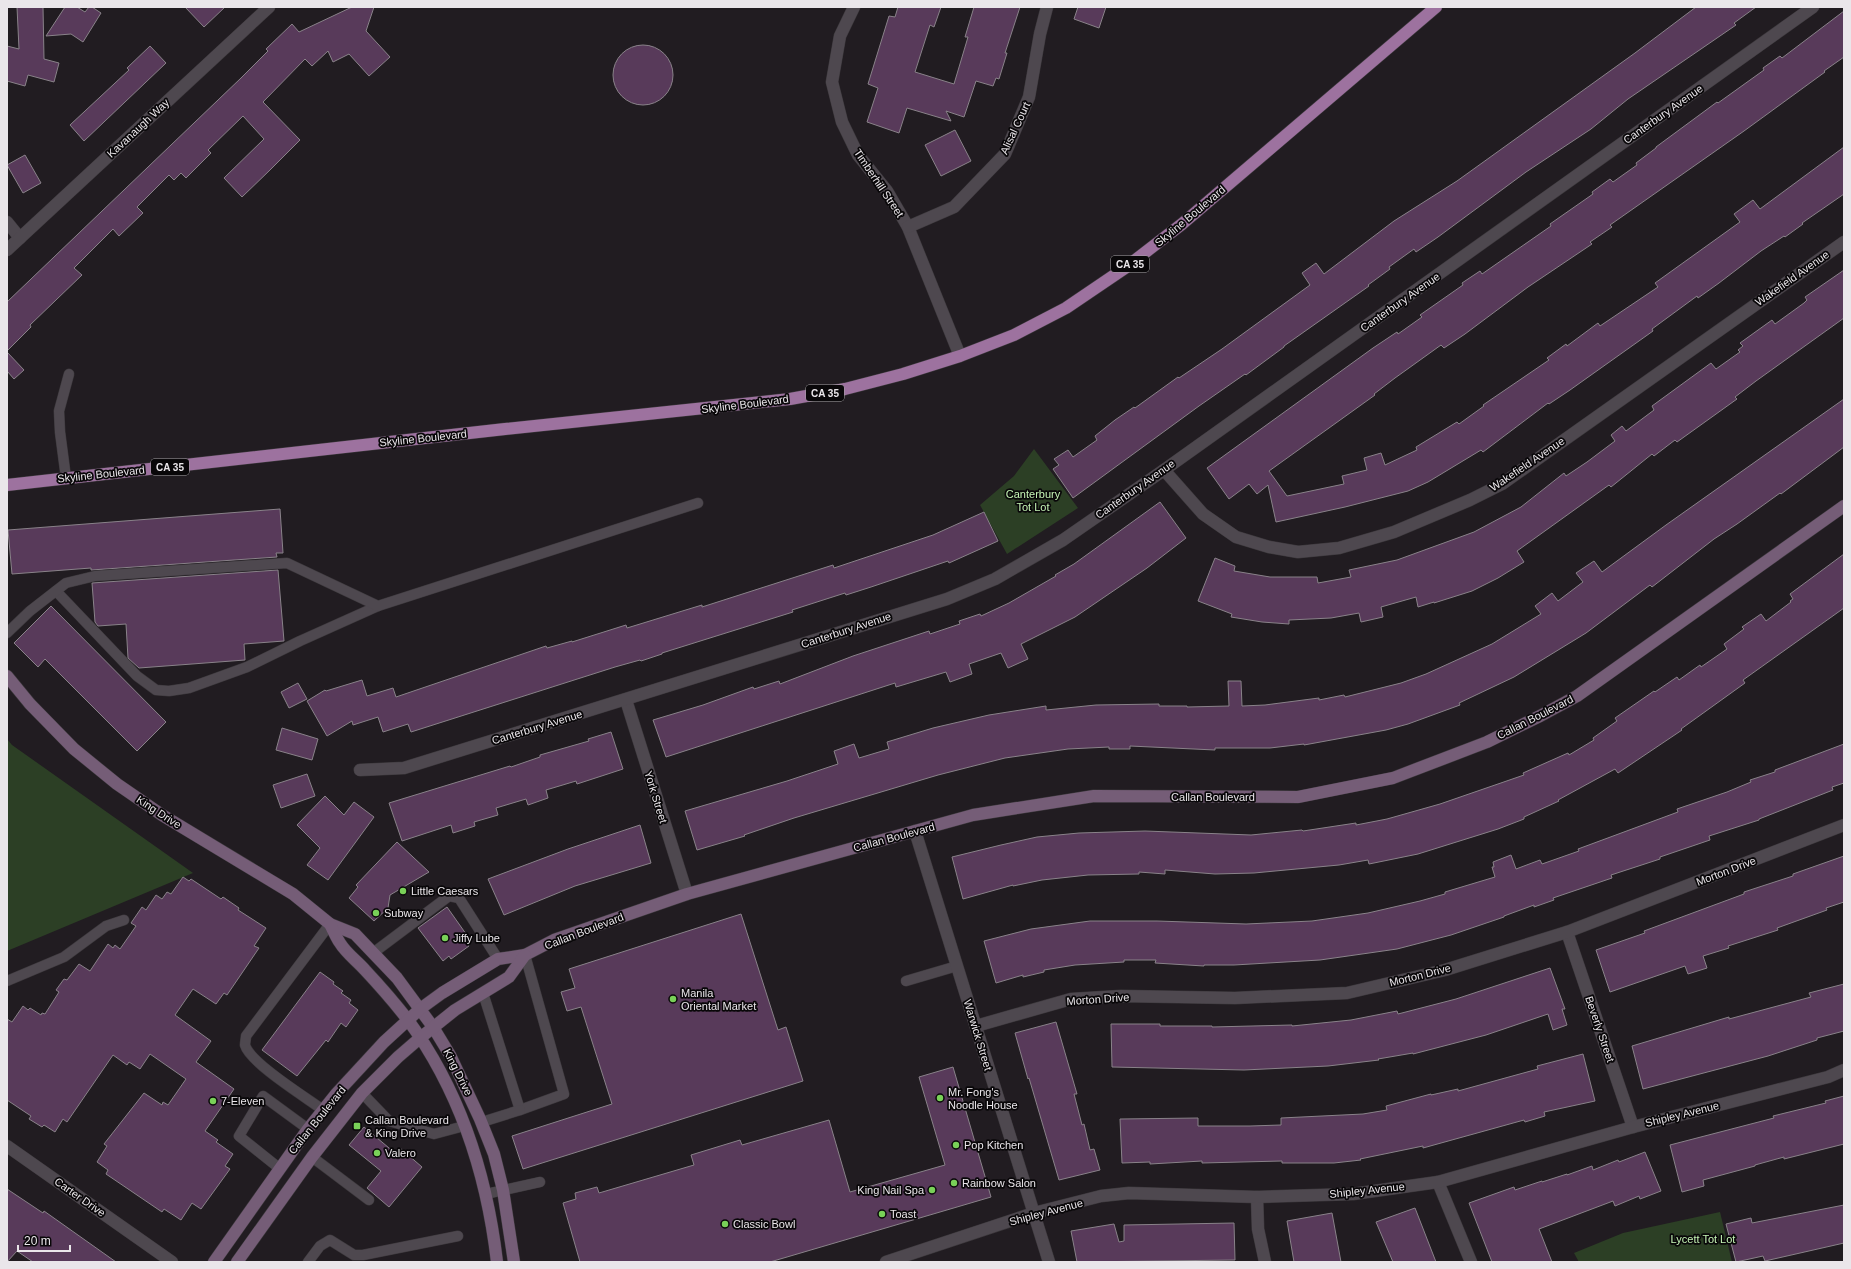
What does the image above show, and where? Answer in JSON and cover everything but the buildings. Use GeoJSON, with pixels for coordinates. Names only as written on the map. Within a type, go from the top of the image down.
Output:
{"type":"FeatureCollection","features":[{"type":"Feature","properties":{"kind":"main road","name":"Skyline Boulevard"},"geometry":{"type":"LineString","coordinates":[[7,485],[505,429],[790,399],[845,389],[903,374],[960,356],[1014,335],[1066,308],[1125,268],[1182,224],[1436,7]]}},
{"type":"Feature","properties":{"kind":"street","name":"Kavanaugh Way"},"geometry":{"type":"LineString","coordinates":[[7,250],[255,11],[269,7]]}},
{"type":"Feature","properties":{"kind":"street","name":"Timberhill Street"},"geometry":{"type":"LineString","coordinates":[[854,7],[840,36],[832,82],[842,122],[858,155],[887,191],[908,227],[960,356]]}},
{"type":"Feature","properties":{"kind":"street","name":"Alisal Court"},"geometry":{"type":"LineString","coordinates":[[908,227],[954,207],[1005,154],[1029,97],[1040,34],[1047,7]]}},
{"type":"Feature","properties":{"kind":"street","name":"Canterbury Avenue"},"geometry":{"type":"LineString","coordinates":[[360,770],[404,768],[947,599],[994,579],[1063,540],[1164,470],[1813,7]]}},
{"type":"Feature","properties":{"kind":"street"},"geometry":{"type":"LineString","coordinates":[[7,222],[20,238]]}},
{"type":"Feature","properties":{"kind":"street","name":"Wakefield Avenue"},"geometry":{"type":"LineString","coordinates":[[1164,470],[1203,514],[1236,537],[1269,547],[1298,552],[1339,548],[1394,532],[1470,500],[1502,484],[1844,242]]}},
{"type":"Feature","properties":{"kind":"street","name":"Callan Boulevard"},"geometry":{"type":"LineString","coordinates":[[214,1262],[308,1129],[323,1110],[384,1042],[420,1009],[442,993],[498,959],[526,955],[554,940],[686,894],[973,815],[1094,796],[1298,796],[1393,778],[1487,742],[1577,696],[1844,506]]}},
{"type":"Feature","properties":{"kind":"street","name":"King Drive"},"geometry":{"type":"LineString","coordinates":[[7,676],[30,704],[74,749],[117,784],[162,816],[293,894],[330,924],[355,934],[397,978],[433,1027],[450,1055],[482,1122],[494,1154],[503,1190],[514,1262]]}},
{"type":"Feature","properties":{"kind":"street","name":"York Street"},"geometry":{"type":"LineString","coordinates":[[626,700],[686,894]]}},
{"type":"Feature","properties":{"kind":"street","name":"Morton Drive"},"geometry":{"type":"LineString","coordinates":[[976,1026],[1071,998],[1121,996],[1235,998],[1347,993],[1445,970],[1567,932],[1844,825]]}},
{"type":"Feature","properties":{"kind":"street","name":"Warwick Street"},"geometry":{"type":"LineString","coordinates":[[915,831],[1049,1262]]}},
{"type":"Feature","properties":{"kind":"street","name":"King Drive"},"geometry":{"type":"LineString","coordinates":[[330,924],[340,944],[384,990],[408,1020],[436,1066],[464,1126],[477,1160],[486,1194],[497,1262]]}},
{"type":"Feature","properties":{"kind":"street","name":"Beverly Street"},"geometry":{"type":"LineString","coordinates":[[1567,932],[1633,1127]]}},
{"type":"Feature","properties":{"kind":"street","name":"Callan Boulevard"},"geometry":{"type":"LineString","coordinates":[[237,1262],[312,1157],[362,1093],[398,1057],[433,1027],[509,977],[526,955]]}},
{"type":"Feature","properties":{"kind":"street","name":"Shipley Avenue"},"geometry":{"type":"LineString","coordinates":[[886,1262],[1034,1213],[1102,1196],[1129,1193],[1257,1197],[1353,1194],[1438,1182],[1633,1127],[1828,1077],[1844,1070]]}},
{"type":"Feature","properties":{"kind":"street","name":"Carter Drive"},"geometry":{"type":"LineString","coordinates":[[7,1146],[172,1262]]}},
{"type":"Feature","properties":{"kind":"street"},"geometry":{"type":"LineString","coordinates":[[1438,1182],[1471,1262]]}},
{"type":"Feature","properties":{"kind":"street"},"geometry":{"type":"LineString","coordinates":[[1257,1197],[1258,1229],[1265,1262]]}},
{"type":"Feature","properties":{"kind":"lane"},"geometry":{"type":"LineString","coordinates":[[66,478],[60,432],[60,411],[69,374]]}},
{"type":"Feature","properties":{"kind":"lane"},"geometry":{"type":"LineString","coordinates":[[56,591],[137,676],[156,690],[169,691],[189,688],[247,667],[300,640],[378,606],[698,503]]}},
{"type":"Feature","properties":{"kind":"lane"},"geometry":{"type":"LineString","coordinates":[[7,633],[30,611],[66,584],[95,576],[287,562],[378,606]]}},
{"type":"Feature","properties":{"kind":"lane"},"geometry":{"type":"LineString","coordinates":[[373,953],[449,896],[459,898],[498,959]]}},
{"type":"Feature","properties":{"kind":"lane"},"geometry":{"type":"LineString","coordinates":[[7,981],[64,957],[106,926],[124,920]]}},
{"type":"Feature","properties":{"kind":"lane"},"geometry":{"type":"LineString","coordinates":[[323,1110],[264,1067],[253,1057],[245,1045],[246,1036],[330,924]]}},
{"type":"Feature","properties":{"kind":"lane"},"geometry":{"type":"LineString","coordinates":[[482,1122],[564,1094],[526,955]]}},
{"type":"Feature","properties":{"kind":"lane"},"geometry":{"type":"LineString","coordinates":[[906,981],[957,966]]}},
{"type":"Feature","properties":{"kind":"lane"},"geometry":{"type":"LineString","coordinates":[[483,993],[520,1110]]}},
{"type":"Feature","properties":{"kind":"lane"},"geometry":{"type":"LineString","coordinates":[[362,1093],[389,1121],[434,1134],[464,1126]]}},
{"type":"Feature","properties":{"kind":"lane"},"geometry":{"type":"LineString","coordinates":[[279,1168],[239,1136],[263,1096],[308,1129]]}},
{"type":"Feature","properties":{"kind":"lane"},"geometry":{"type":"LineString","coordinates":[[312,1157],[369,1200]]}},
{"type":"Feature","properties":{"kind":"lane"},"geometry":{"type":"LineString","coordinates":[[486,1194],[540,1182]]}},
{"type":"Feature","properties":{"kind":"lane"},"geometry":{"type":"LineString","coordinates":[[308,1262],[320,1246],[330,1240],[354,1255],[364,1255],[458,1236]]}},
{"type":"Feature","properties":{"kind":"green space","name":"Canterbury Tot Lot"},"geometry":{"type":"Polygon","coordinates":[[[1034,449],[1078,508],[1007,554],[980,505],[1014,476],[1034,449]]]}},
{"type":"Feature","properties":{"kind":"green space"},"geometry":{"type":"Polygon","coordinates":[[[7,739],[12,745],[193,873],[7,951],[7,739]]]}},
{"type":"Feature","properties":{"kind":"green space","name":"Lycett Tot Lot"},"geometry":{"type":"Polygon","coordinates":[[[1720,1212],[1732,1262],[1579,1262],[1574,1253],[1623,1233],[1720,1212]]]}},
{"type":"Feature","properties":{"kind":"place","name":"Little Caesars"},"geometry":{"type":"Point","coordinates":[403,891]}},
{"type":"Feature","properties":{"kind":"place","name":"Subway"},"geometry":{"type":"Point","coordinates":[376,913]}},
{"type":"Feature","properties":{"kind":"place","name":"Jiffy Lube"},"geometry":{"type":"Point","coordinates":[445,938]}},
{"type":"Feature","properties":{"kind":"place","name":"Manila Oriental Market"},"geometry":{"type":"Point","coordinates":[673,999]}},
{"type":"Feature","properties":{"kind":"place","name":"Mr. Fong's Noodle House"},"geometry":{"type":"Point","coordinates":[940,1098]}},
{"type":"Feature","properties":{"kind":"place","name":"7-Eleven"},"geometry":{"type":"Point","coordinates":[213,1101]}},
{"type":"Feature","properties":{"kind":"place","name":"Callan Boulevard & King Drive"},"geometry":{"type":"Point","coordinates":[357,1126]}},
{"type":"Feature","properties":{"kind":"place","name":"Pop Kitchen"},"geometry":{"type":"Point","coordinates":[956,1145]}},
{"type":"Feature","properties":{"kind":"place","name":"Valero"},"geometry":{"type":"Point","coordinates":[377,1153]}},
{"type":"Feature","properties":{"kind":"place","name":"Rainbow Salon"},"geometry":{"type":"Point","coordinates":[954,1183]}},
{"type":"Feature","properties":{"kind":"place","name":"King Nail Spa"},"geometry":{"type":"Point","coordinates":[932,1190]}},
{"type":"Feature","properties":{"kind":"place","name":"Toast"},"geometry":{"type":"Point","coordinates":[882,1214]}},
{"type":"Feature","properties":{"kind":"place","name":"Classic Bowl"},"geometry":{"type":"Point","coordinates":[725,1224]}}]}
